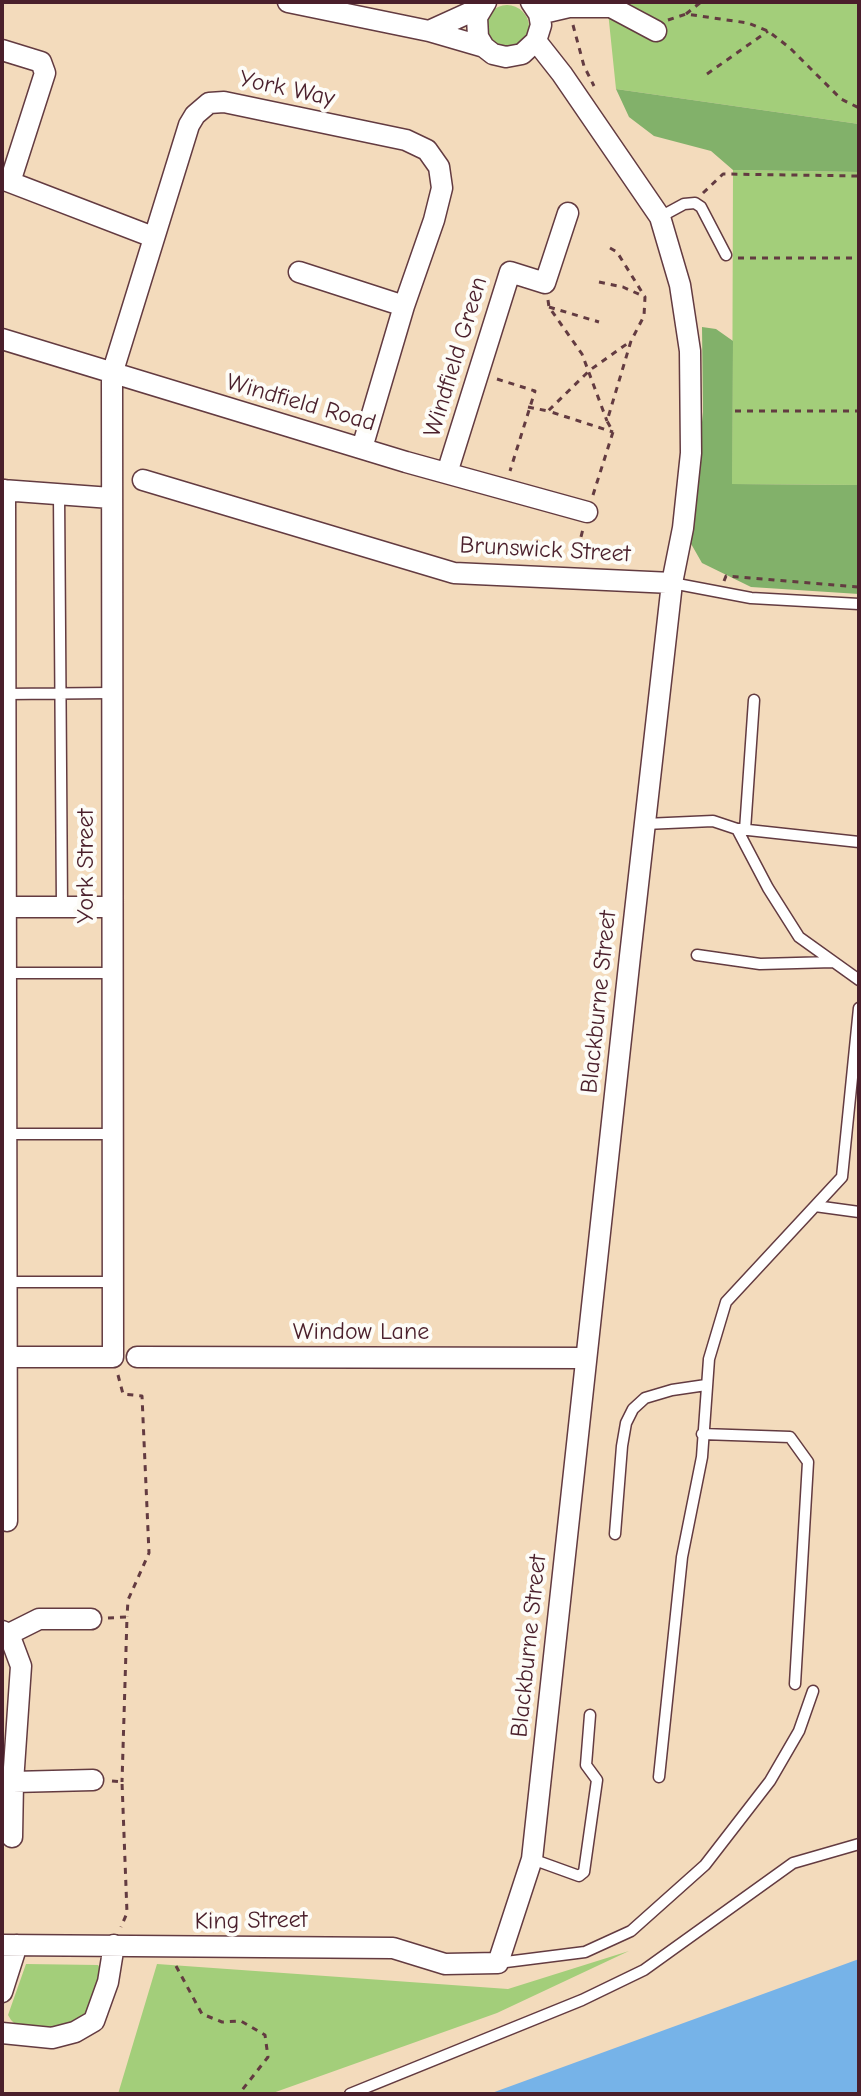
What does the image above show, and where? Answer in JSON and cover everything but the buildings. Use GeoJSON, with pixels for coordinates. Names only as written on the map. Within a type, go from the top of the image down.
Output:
{"type":"FeatureCollection","features":[{"type":"Feature","properties":{"kind":"street"},"geometry":{"type":"LineString","coordinates":[[288,2],[429,31],[484,47],[493,54],[506,57],[529,48],[541,25],[535,8],[616,4],[658,28]]}},
{"type":"Feature","properties":{"kind":"street"},"geometry":{"type":"LineString","coordinates":[[429,31],[484,4]]}},
{"type":"Feature","properties":{"kind":"street"},"geometry":{"type":"LineString","coordinates":[[484,4],[476,27],[484,47]]}},
{"type":"Feature","properties":{"kind":"street","name":"Blackburne Street"},"geometry":{"type":"LineString","coordinates":[[498,1963],[532,1859],[672,583],[683,528],[691,453],[690,351],[680,285],[660,217],[562,74],[529,48]]}},
{"type":"Feature","properties":{"kind":"street"},"geometry":{"type":"LineString","coordinates":[[2,50],[41,62],[45,73],[6,181],[153,237]]}},
{"type":"Feature","properties":{"kind":"street","name":"York Way"},"geometry":{"type":"LineString","coordinates":[[112,374],[189,125],[209,103],[224,102],[406,140],[427,150],[439,167],[442,188],[362,448]]}},
{"type":"Feature","properties":{"kind":"street"},"geometry":{"type":"LineString","coordinates":[[545,283],[568,213]]}},
{"type":"Feature","properties":{"kind":"street"},"geometry":{"type":"LineString","coordinates":[[299,272],[404,306]]}},
{"type":"Feature","properties":{"kind":"street","name":"Windfield Green"},"geometry":{"type":"LineString","coordinates":[[447,473],[510,272],[545,283]]}},
{"type":"Feature","properties":{"kind":"street","name":"Windfield Road"},"geometry":{"type":"LineString","coordinates":[[2,339],[362,448],[587,512]]}},
{"type":"Feature","properties":{"kind":"street","name":"York Street"},"geometry":{"type":"LineString","coordinates":[[112,374],[113,1357]]}},
{"type":"Feature","properties":{"kind":"street","name":"Brunswick Street"},"geometry":{"type":"LineString","coordinates":[[143,480],[454,573],[672,583]]}},
{"type":"Feature","properties":{"kind":"street"},"geometry":{"type":"LineString","coordinates":[[7,1521],[4,1356],[4,490],[111,498]]}},
{"type":"Feature","properties":{"kind":"street"},"geometry":{"type":"LineString","coordinates":[[4,907],[112,907]]}},
{"type":"Feature","properties":{"kind":"street"},"geometry":{"type":"LineString","coordinates":[[4,1356],[113,1357]]}},
{"type":"Feature","properties":{"kind":"street","name":"Window Lane"},"geometry":{"type":"LineString","coordinates":[[137,1357],[586,1358]]}},
{"type":"Feature","properties":{"kind":"street"},"geometry":{"type":"LineString","coordinates":[[12,1837],[21,1666],[6,1632],[39,1619],[91,1619]]}},
{"type":"Feature","properties":{"kind":"street"},"geometry":{"type":"LineString","coordinates":[[13,1782],[93,1780]]}},
{"type":"Feature","properties":{"kind":"street"},"geometry":{"type":"LineString","coordinates":[[2,1992],[10,1945]]}},
{"type":"Feature","properties":{"kind":"street","name":"King Street"},"geometry":{"type":"LineString","coordinates":[[10,1945],[393,1948],[445,1964],[498,1963]]}},
{"type":"Feature","properties":{"kind":"street"},"geometry":{"type":"LineString","coordinates":[[2,2033],[52,2038],[75,2032],[94,2021],[108,1982],[114,1945]]}},
{"type":"Feature","properties":{"kind":"lane"},"geometry":{"type":"LineString","coordinates":[[660,217],[684,204],[701,207],[726,255]]}},
{"type":"Feature","properties":{"kind":"lane"},"geometry":{"type":"LineString","coordinates":[[59,494],[62,907]]}},
{"type":"Feature","properties":{"kind":"lane","name":"Brunswick Street"},"geometry":{"type":"LineString","coordinates":[[672,583],[751,598],[859,604]]}},
{"type":"Feature","properties":{"kind":"lane"},"geometry":{"type":"LineString","coordinates":[[4,693],[111,693]]}},
{"type":"Feature","properties":{"kind":"lane"},"geometry":{"type":"LineString","coordinates":[[754,700],[741,830],[768,888],[799,937],[859,980]]}},
{"type":"Feature","properties":{"kind":"lane"},"geometry":{"type":"LineString","coordinates":[[645,824],[713,821],[741,830],[859,842]]}},
{"type":"Feature","properties":{"kind":"lane"},"geometry":{"type":"LineString","coordinates":[[697,955],[760,964],[833,962]]}},
{"type":"Feature","properties":{"kind":"lane"},"geometry":{"type":"LineString","coordinates":[[4,973],[112,973]]}},
{"type":"Feature","properties":{"kind":"lane"},"geometry":{"type":"LineString","coordinates":[[659,1777],[682,1557],[702,1457],[709,1359],[726,1302],[842,1177],[859,1008]]}},
{"type":"Feature","properties":{"kind":"lane"},"geometry":{"type":"LineString","coordinates":[[4,1140],[111,1134]]}},
{"type":"Feature","properties":{"kind":"lane"},"geometry":{"type":"LineString","coordinates":[[815,1206],[859,1212]]}},
{"type":"Feature","properties":{"kind":"lane"},"geometry":{"type":"LineString","coordinates":[[4,1282],[113,1282]]}},
{"type":"Feature","properties":{"kind":"lane"},"geometry":{"type":"LineString","coordinates":[[615,1534],[624,1434],[633,1409],[645,1398],[706,1385]]}},
{"type":"Feature","properties":{"kind":"lane"},"geometry":{"type":"LineString","coordinates":[[702,1434],[790,1437],[808,1462],[795,1684]]}},
{"type":"Feature","properties":{"kind":"lane"},"geometry":{"type":"LineString","coordinates":[[498,1963],[585,1952],[631,1931],[705,1865],[770,1781],[799,1731],[813,1691]]}},
{"type":"Feature","properties":{"kind":"lane"},"geometry":{"type":"LineString","coordinates":[[532,1859],[579,1876],[584,1872],[597,1780],[586,1765],[590,1715]]}},
{"type":"Feature","properties":{"kind":"lane"},"geometry":{"type":"LineString","coordinates":[[350,2094],[582,2000],[644,1970],[793,1863],[859,1844]]}},
{"type":"Feature","properties":{"kind":"path"},"geometry":{"type":"LineString","coordinates":[[686,14],[701,2]]}},
{"type":"Feature","properties":{"kind":"path"},"geometry":{"type":"LineString","coordinates":[[569,7],[584,66],[596,88]]}},
{"type":"Feature","properties":{"kind":"path"},"geometry":{"type":"LineString","coordinates":[[658,28],[675,16],[686,14],[748,23],[768,31],[790,48],[841,99],[859,108]]}},
{"type":"Feature","properties":{"kind":"path"},"geometry":{"type":"LineString","coordinates":[[707,74],[768,31]]}},
{"type":"Feature","properties":{"kind":"path"},"geometry":{"type":"LineString","coordinates":[[692,204],[723,174],[859,176]]}},
{"type":"Feature","properties":{"kind":"path"},"geometry":{"type":"LineString","coordinates":[[607,421],[631,341],[644,316],[645,297],[617,252],[610,248]]}},
{"type":"Feature","properties":{"kind":"path"},"geometry":{"type":"LineString","coordinates":[[726,255],[741,259],[859,258]]}},
{"type":"Feature","properties":{"kind":"path"},"geometry":{"type":"LineString","coordinates":[[599,282],[623,287],[645,297]]}},
{"type":"Feature","properties":{"kind":"path"},"geometry":{"type":"LineString","coordinates":[[545,283],[549,307],[582,354],[613,432],[587,512],[570,579]]}},
{"type":"Feature","properties":{"kind":"path"},"geometry":{"type":"LineString","coordinates":[[549,307],[599,322]]}},
{"type":"Feature","properties":{"kind":"path"},"geometry":{"type":"LineString","coordinates":[[548,411],[590,370],[631,341]]}},
{"type":"Feature","properties":{"kind":"path"},"geometry":{"type":"LineString","coordinates":[[478,374],[535,391],[505,490]]}},
{"type":"Feature","properties":{"kind":"path"},"geometry":{"type":"LineString","coordinates":[[528,407],[613,432]]}},
{"type":"Feature","properties":{"kind":"path"},"geometry":{"type":"LineString","coordinates":[[735,411],[859,411]]}},
{"type":"Feature","properties":{"kind":"path"},"geometry":{"type":"LineString","coordinates":[[720,592],[726,576],[859,587]]}},
{"type":"Feature","properties":{"kind":"path"},"geometry":{"type":"LineString","coordinates":[[113,1357],[123,1394],[142,1396],[149,1553],[128,1600],[122,1782],[127,1913],[114,1945]]}},
{"type":"Feature","properties":{"kind":"path"},"geometry":{"type":"LineString","coordinates":[[91,1619],[127,1617]]}},
{"type":"Feature","properties":{"kind":"path"},"geometry":{"type":"LineString","coordinates":[[93,1780],[122,1782]]}},
{"type":"Feature","properties":{"kind":"path"},"geometry":{"type":"LineString","coordinates":[[166,1948],[202,2014],[222,2022],[241,2021],[265,2035],[268,2057],[239,2094]]}},
{"type":"Feature","properties":{"kind":"green space"},"geometry":{"type":"Polygon","coordinates":[[[607,2],[859,2],[859,124],[616,89],[607,2]]]}},
{"type":"Feature","properties":{"kind":"green space"},"geometry":{"type":"Polygon","coordinates":[[[507,5],[522,12],[529,27],[522,42],[507,49],[492,42],[485,27],[492,12],[507,5]]]}},
{"type":"Feature","properties":{"kind":"green space"},"geometry":{"type":"Polygon","coordinates":[[[616,89],[859,124],[859,172],[733,170],[711,151],[654,136],[629,117],[616,89]]]}},
{"type":"Feature","properties":{"kind":"green space"},"geometry":{"type":"Polygon","coordinates":[[[733,170],[859,172],[859,485],[732,484],[733,170]]]}},
{"type":"Feature","properties":{"kind":"green space"},"geometry":{"type":"Polygon","coordinates":[[[702,327],[716,329],[733,341],[732,484],[859,485],[859,594],[751,587],[702,563],[690,542],[703,412],[702,327]]]}},
{"type":"Feature","properties":{"kind":"green space"},"geometry":{"type":"Polygon","coordinates":[[[629,1951],[497,2013],[270,2094],[118,2094],[157,1964],[508,1989],[629,1951]]]}},
{"type":"Feature","properties":{"kind":"green space"},"geometry":{"type":"Polygon","coordinates":[[[26,1964],[98,1965],[101,1969],[99,1979],[84,2019],[53,2030],[25,2030],[24,2024],[15,2024],[8,2015],[26,1964]]]}},
{"type":"Feature","properties":{"kind":"water"},"geometry":{"type":"Polygon","coordinates":[[[859,1959],[859,2094],[489,2094],[859,1959]]]}}]}
